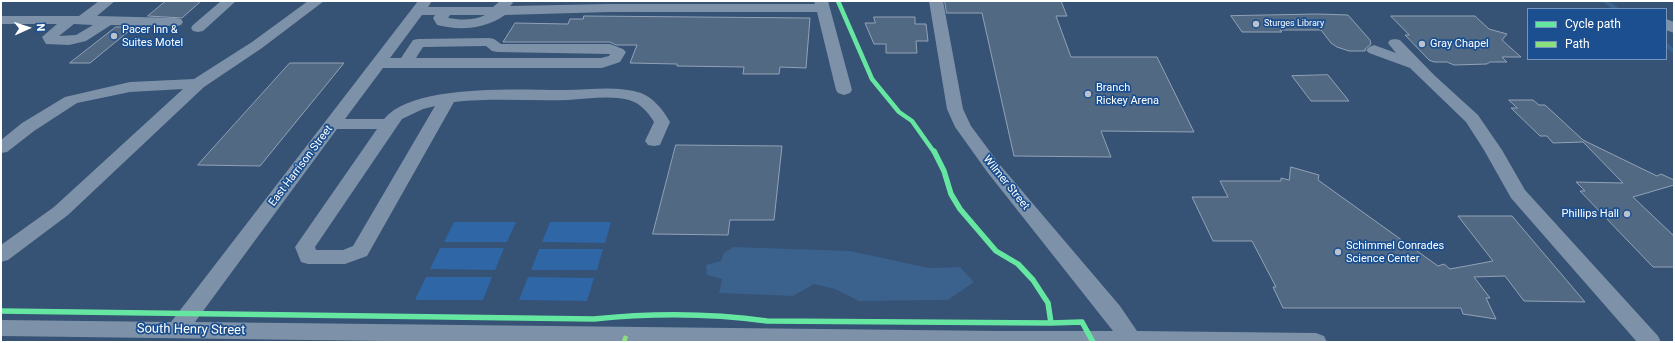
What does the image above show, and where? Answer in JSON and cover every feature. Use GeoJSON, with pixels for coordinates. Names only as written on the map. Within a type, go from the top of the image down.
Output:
{"type":"FeatureCollection","features":[{"type":"Feature","properties":{"kind":"street"},"geometry":{"type":"LineString","coordinates":[[72,20],[88,1]]}},
{"type":"Feature","properties":{"kind":"street"},"geometry":{"type":"LineString","coordinates":[[106,22],[87,37],[71,41],[51,42],[49,37],[72,20],[108,1]]}},
{"type":"Feature","properties":{"kind":"street"},"geometry":{"type":"LineString","coordinates":[[198,28],[229,1]]}},
{"type":"Feature","properties":{"kind":"street"},"geometry":{"type":"LineString","coordinates":[[1,254],[61,211],[198,84],[257,45],[317,1]]}},
{"type":"Feature","properties":{"kind":"street","name":"Wilmer Street"},"geometry":{"type":"LineString","coordinates":[[936,1],[955,109],[963,127],[994,168],[1112,312],[1131,339]]}},
{"type":"Feature","properties":{"kind":"street"},"geometry":{"type":"LineString","coordinates":[[421,6],[446,11],[467,6],[502,7],[612,4],[822,5],[844,90]]}},
{"type":"Feature","properties":{"kind":"street","name":"East Harrison Street"},"geometry":{"type":"LineString","coordinates":[[177,330],[421,6]]}},
{"type":"Feature","properties":{"kind":"street"},"geometry":{"type":"LineString","coordinates":[[446,11],[440,18],[442,22],[478,24],[490,20],[502,7]]}},
{"type":"Feature","properties":{"kind":"street"},"geometry":{"type":"LineString","coordinates":[[1,20],[176,22]]}},
{"type":"Feature","properties":{"kind":"street"},"geometry":{"type":"LineString","coordinates":[[378,62],[602,63],[615,59],[618,52],[610,48],[497,48],[489,42],[418,43],[406,62]]}},
{"type":"Feature","properties":{"kind":"street"},"geometry":{"type":"LineString","coordinates":[[1395,43],[1416,66],[1472,119],[1493,150],[1518,194],[1650,342]]}},
{"type":"Feature","properties":{"kind":"street"},"geometry":{"type":"LineString","coordinates":[[1374,50],[1416,66]]}},
{"type":"Feature","properties":{"kind":"street"},"geometry":{"type":"LineString","coordinates":[[1,148],[28,127],[71,100],[130,87],[198,84]]}},
{"type":"Feature","properties":{"kind":"street"},"geometry":{"type":"LineString","coordinates":[[448,98],[360,251],[345,257],[308,257],[305,247],[389,124],[396,115],[418,105],[448,98],[467,96],[612,94],[633,97],[648,104],[658,114],[662,122],[654,141]]}},
{"type":"Feature","properties":{"kind":"street"},"geometry":{"type":"LineString","coordinates":[[333,124],[389,124]]}},
{"type":"Feature","properties":{"kind":"street","name":"South Henry Street"},"geometry":{"type":"LineString","coordinates":[[1,328],[660,339],[1131,339],[1174,341],[1316,342]]}},
{"type":"Feature","properties":{"kind":"shaded area"},"geometry":{"type":"Polygon","coordinates":[[[454,222],[516,222],[507,242],[444,242],[454,222]]]}},
{"type":"Feature","properties":{"kind":"shaded area"},"geometry":{"type":"Polygon","coordinates":[[[550,222],[611,222],[605,243],[542,242],[550,222]]]}},
{"type":"Feature","properties":{"kind":"shaded area"},"geometry":{"type":"Polygon","coordinates":[[[733,247],[850,251],[929,268],[960,267],[974,282],[948,300],[859,301],[835,289],[814,284],[793,296],[719,293],[722,279],[707,275],[706,265],[721,261],[724,253],[733,247]]]}},
{"type":"Feature","properties":{"kind":"shaded area"},"geometry":{"type":"Polygon","coordinates":[[[440,248],[504,248],[495,270],[430,269],[440,248]]]}},
{"type":"Feature","properties":{"kind":"shaded area"},"geometry":{"type":"Polygon","coordinates":[[[539,249],[603,249],[597,270],[531,270],[539,249]]]}},
{"type":"Feature","properties":{"kind":"shaded area"},"geometry":{"type":"Polygon","coordinates":[[[426,277],[492,277],[483,300],[415,300],[426,277]]]}},
{"type":"Feature","properties":{"kind":"shaded area"},"geometry":{"type":"Polygon","coordinates":[[[528,277],[594,278],[587,301],[519,300],[528,277]]]}},
{"type":"Feature","properties":{"kind":"building"},"geometry":{"type":"Polygon","coordinates":[[[166,1],[201,1],[182,18],[148,16],[166,1]]]}},
{"type":"Feature","properties":{"kind":"building","name":"Branch Rickey Arena"},"geometry":{"type":"Polygon","coordinates":[[[945,1],[1061,1],[1067,16],[1056,16],[1071,57],[1157,57],[1194,132],[1101,131],[1111,157],[1014,156],[982,13],[947,13],[945,1]]]}},
{"type":"Feature","properties":{"kind":"building"},"geometry":{"type":"Polygon","coordinates":[[[1318,14],[1348,15],[1370,40],[1371,44],[1365,49],[1365,51],[1349,51],[1337,47],[1331,43],[1321,30],[1242,32],[1231,16],[1318,14]]]}},
{"type":"Feature","properties":{"kind":"building"},"geometry":{"type":"Polygon","coordinates":[[[584,16],[810,18],[806,68],[780,67],[779,74],[743,74],[744,67],[677,66],[677,64],[630,63],[637,45],[616,45],[610,42],[503,42],[515,23],[568,24],[570,19],[583,19],[584,16]]]}},
{"type":"Feature","properties":{"kind":"building"},"geometry":{"type":"Polygon","coordinates":[[[1391,16],[1475,16],[1489,29],[1507,34],[1502,40],[1521,57],[1502,57],[1507,62],[1490,62],[1487,64],[1454,65],[1447,62],[1434,62],[1429,60],[1405,35],[1409,35],[1391,16]]]}},
{"type":"Feature","properties":{"kind":"building"},"geometry":{"type":"Polygon","coordinates":[[[874,17],[915,17],[915,24],[926,24],[928,41],[916,41],[917,53],[886,53],[886,44],[874,44],[865,23],[875,23],[874,17]]]}},
{"type":"Feature","properties":{"kind":"building"},"geometry":{"type":"Polygon","coordinates":[[[116,27],[125,27],[129,31],[90,63],[70,63],[116,27]]]}},
{"type":"Feature","properties":{"kind":"building"},"geometry":{"type":"Polygon","coordinates":[[[290,63],[344,63],[260,166],[198,165],[290,63]]]}},
{"type":"Feature","properties":{"kind":"building"},"geometry":{"type":"Polygon","coordinates":[[[1328,75],[1349,101],[1311,101],[1292,76],[1328,75]]]}},
{"type":"Feature","properties":{"kind":"building","name":"Phillips Hall"},"geometry":{"type":"Polygon","coordinates":[[[1509,100],[1533,100],[1539,105],[1545,105],[1583,140],[1657,176],[1661,174],[1674,180],[1674,185],[1633,197],[1674,236],[1674,267],[1653,267],[1580,191],[1585,191],[1576,182],[1623,183],[1583,142],[1553,143],[1547,136],[1540,136],[1511,108],[1517,108],[1509,100]]]}},
{"type":"Feature","properties":{"kind":"building"},"geometry":{"type":"Polygon","coordinates":[[[676,145],[782,146],[774,220],[730,220],[728,235],[653,234],[676,145]]]}},
{"type":"Feature","properties":{"kind":"building","name":"Schimmel Conrades Science Center"},"geometry":{"type":"Polygon","coordinates":[[[1291,167],[1319,175],[1318,180],[1438,266],[1444,264],[1450,269],[1493,261],[1458,216],[1512,216],[1585,302],[1524,301],[1505,276],[1474,277],[1490,298],[1486,298],[1496,319],[1463,314],[1461,308],[1283,308],[1273,287],[1276,287],[1252,241],[1213,241],[1192,197],[1228,197],[1220,181],[1281,181],[1281,178],[1289,180],[1291,167]]]}},
{"type":"Feature","properties":{"kind":"waterway"},"geometry":{"type":"LineString","coordinates":[[1605,1],[1615,8]]}},
{"type":"Feature","properties":{"kind":"waterway"},"geometry":{"type":"LineString","coordinates":[[1667,46],[1674,51]]}},
{"type":"Feature","properties":{"kind":"marked path"},"geometry":{"type":"LineString","coordinates":[[624,342],[626,336]]}},
{"type":"Feature","properties":{"kind":"cycle path"},"geometry":{"type":"LineString","coordinates":[[838,1],[872,79],[899,112],[912,121],[933,149],[944,171],[951,194],[960,209],[996,251],[1018,264],[1033,280],[1048,303],[1051,323],[1082,322],[1093,342]]}},
{"type":"Feature","properties":{"kind":"cycle path"},"geometry":{"type":"LineString","coordinates":[[1,311],[594,319],[681,314],[725,316],[767,321],[1051,323]]}},
{"type":"Feature","properties":{"kind":"place","name":"Sturges Library"},"geometry":{"type":"Point","coordinates":[1256,24]}},
{"type":"Feature","properties":{"kind":"place","name":"Pacer Inn & Suites Motel"},"geometry":{"type":"Point","coordinates":[114,36]}},
{"type":"Feature","properties":{"kind":"place","name":"Gray Chapel"},"geometry":{"type":"Point","coordinates":[1422,44]}},
{"type":"Feature","properties":{"kind":"place","name":"Branch Rickey Arena"},"geometry":{"type":"Point","coordinates":[1088,94]}},
{"type":"Feature","properties":{"kind":"place","name":"Phillips Hall"},"geometry":{"type":"Point","coordinates":[1627,214]}},
{"type":"Feature","properties":{"kind":"place","name":"Schimmel Conrades Science Center"},"geometry":{"type":"Point","coordinates":[1338,252]}}]}
